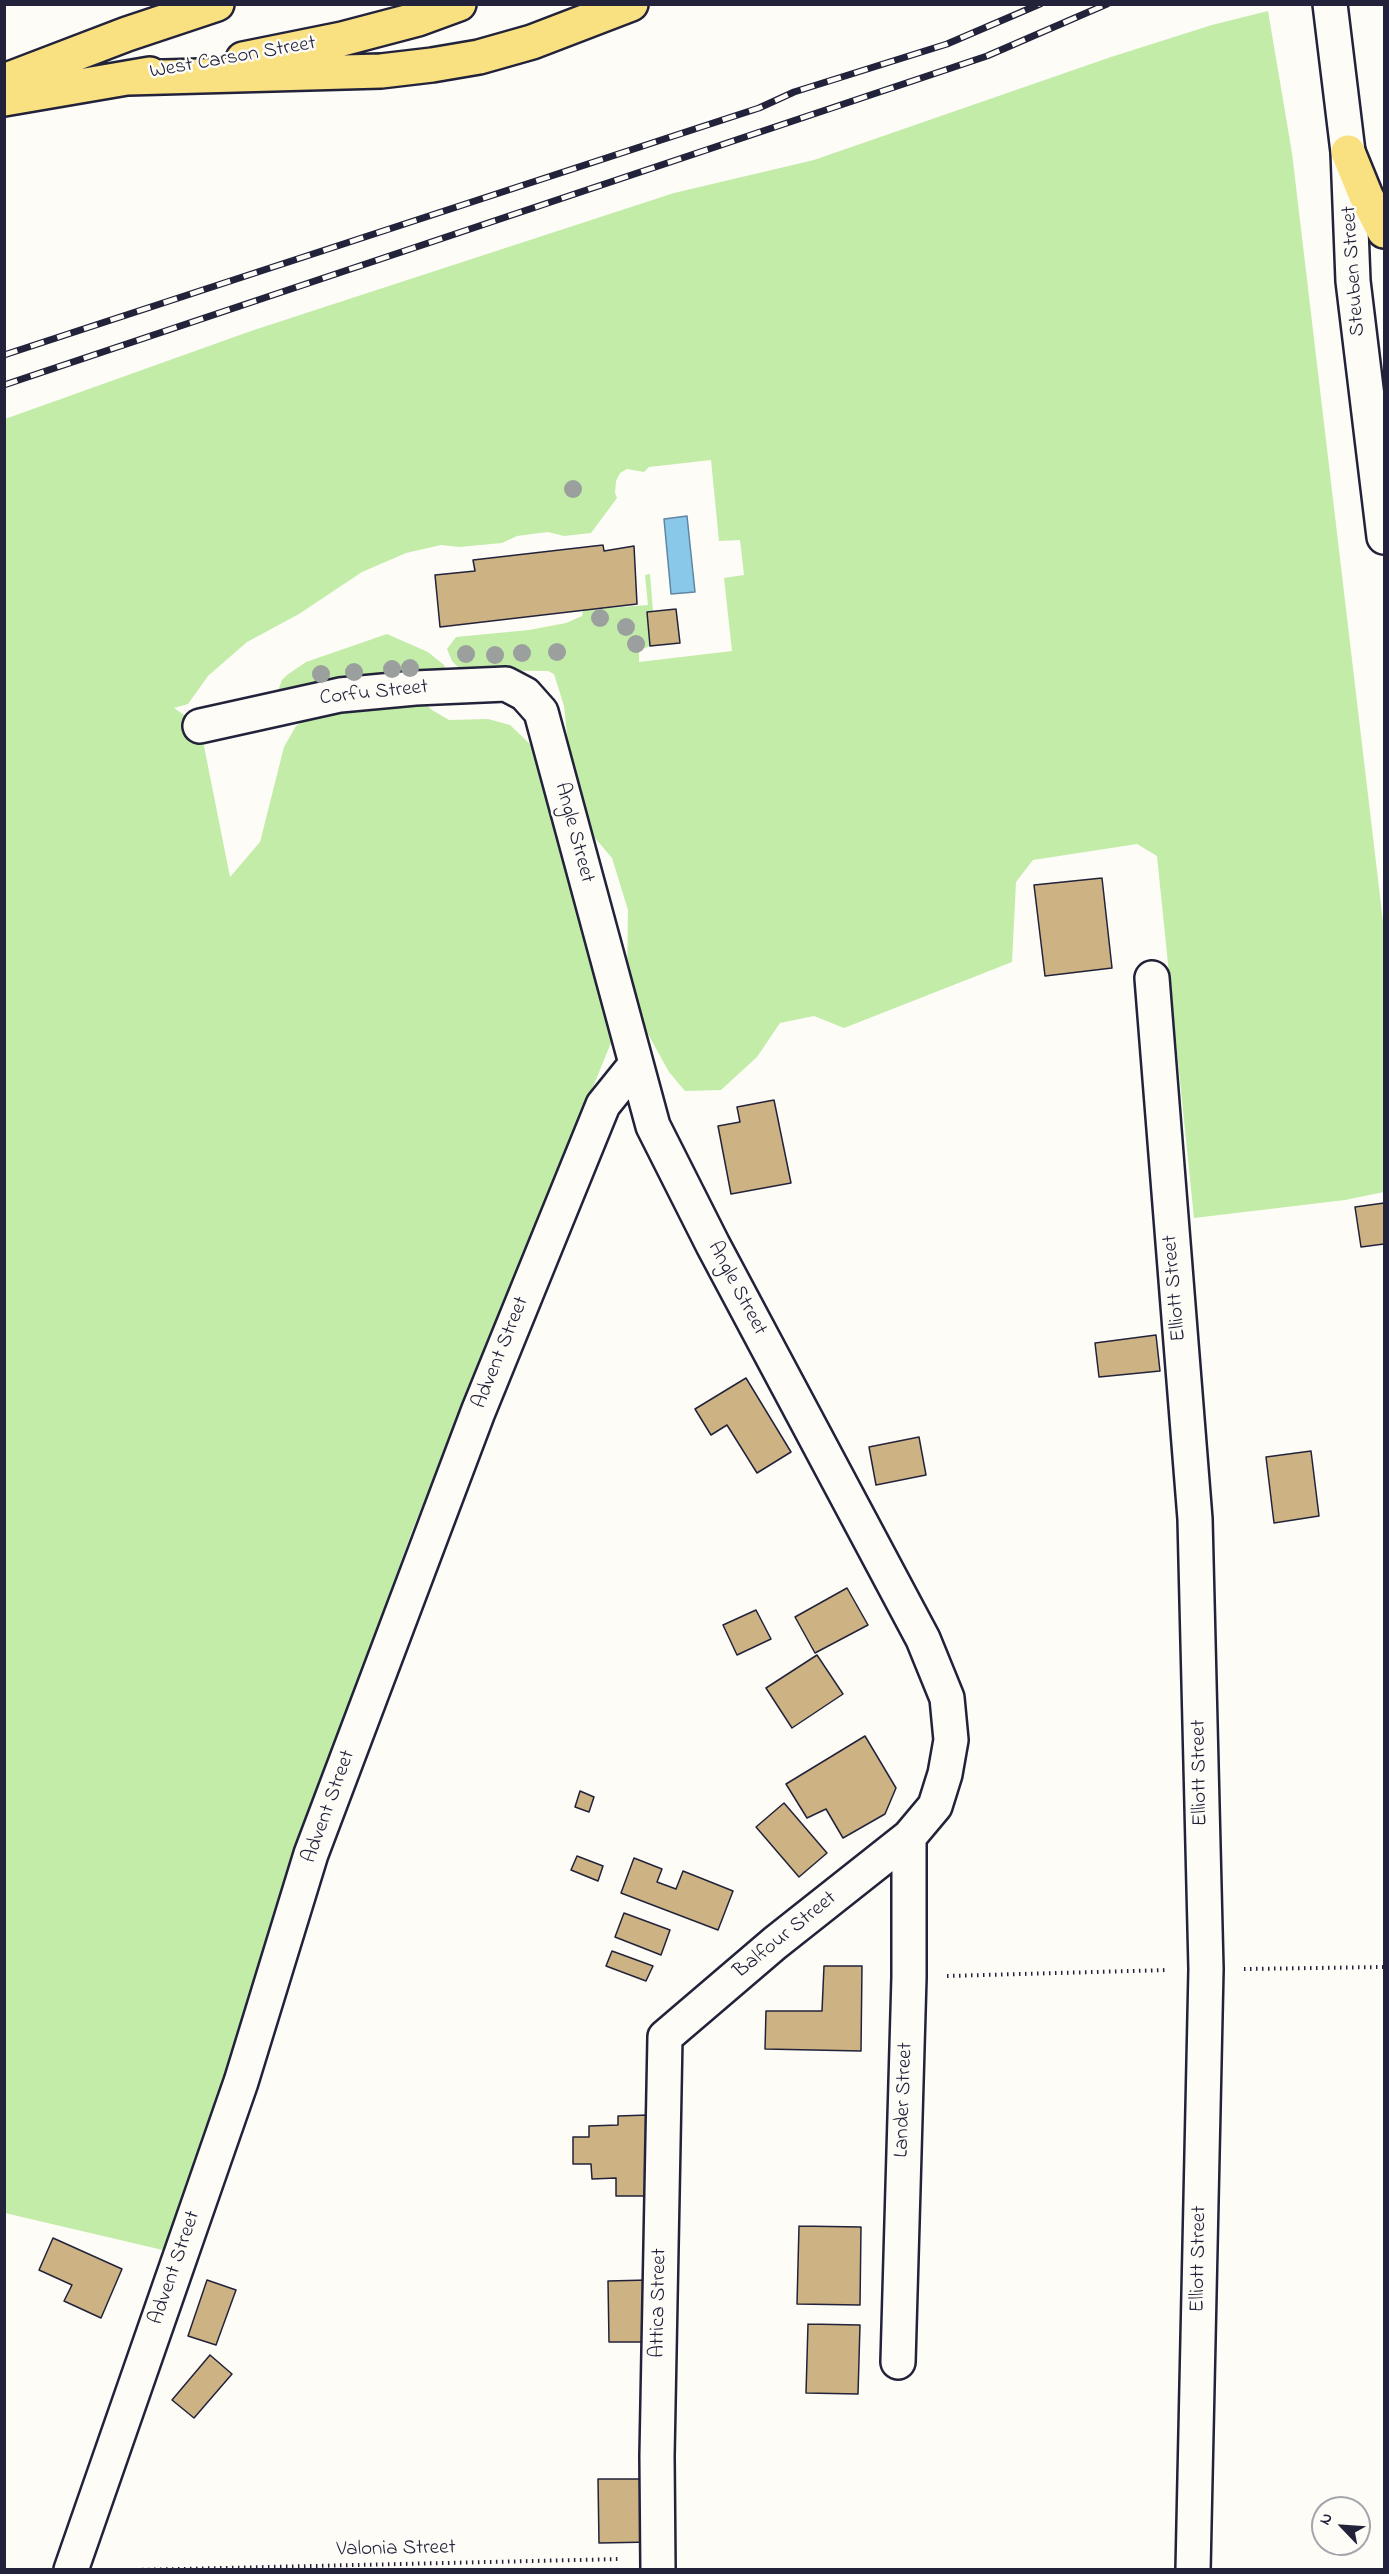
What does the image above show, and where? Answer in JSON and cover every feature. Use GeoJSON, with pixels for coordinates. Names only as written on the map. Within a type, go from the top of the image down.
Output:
{"type":"FeatureCollection","features":[{"type":"Feature","properties":{"kind":"main road"},"geometry":{"type":"LineString","coordinates":[[4,81],[127,34],[217,4]]}},
{"type":"Feature","properties":{"kind":"main road","name":"West Carson Street"},"geometry":{"type":"LineString","coordinates":[[4,99],[261,56],[342,39],[418,19],[459,4]]}},
{"type":"Feature","properties":{"kind":"main road"},"geometry":{"type":"LineString","coordinates":[[128,78],[381,71],[432,65],[479,57],[532,42],[604,17],[631,4]]}},
{"type":"Feature","properties":{"kind":"main road"},"geometry":{"type":"LineString","coordinates":[[1348,152],[1366,196],[1384,231]]}},
{"type":"Feature","properties":{"kind":"street","name":"Steuben Street"},"geometry":{"type":"LineString","coordinates":[[1330,4],[1348,152],[1353,281],[1384,537]]}},
{"type":"Feature","properties":{"kind":"street","name":"Corfu Street"},"geometry":{"type":"LineString","coordinates":[[200,726],[340,695],[415,688],[506,684],[525,694],[541,712]]}},
{"type":"Feature","properties":{"kind":"street","name":"Angle Street"},"geometry":{"type":"LineString","coordinates":[[541,712],[653,1126],[676,1175],[923,1639],[947,1698],[951,1740],[945,1774],[935,1806],[909,1837]]}},
{"type":"Feature","properties":{"kind":"street","name":"Elliott Street"},"geometry":{"type":"LineString","coordinates":[[1152,978],[1195,1519],[1206,1969],[1193,2570]]}},
{"type":"Feature","properties":{"kind":"street","name":"Advent Street"},"geometry":{"type":"LineString","coordinates":[[71,2570],[241,2082],[311,1854],[478,1412],[603,1105],[636,1064]]}},
{"type":"Feature","properties":{"kind":"street","name":"Lander Street"},"geometry":{"type":"LineString","coordinates":[[897,2362],[909,1977],[909,1837]]}},
{"type":"Feature","properties":{"kind":"street","name":"Balfour Street"},"geometry":{"type":"LineString","coordinates":[[665,2037],[775,1943],[909,1837]]}},
{"type":"Feature","properties":{"kind":"street","name":"Attica Street"},"geometry":{"type":"LineString","coordinates":[[658,2564],[657,2456],[665,2037]]}},
{"type":"Feature","properties":{"kind":"path"},"geometry":{"type":"LineString","coordinates":[[909,1977],[1384,1967]]}},
{"type":"Feature","properties":{"kind":"path","name":"Valonia Street"},"geometry":{"type":"LineString","coordinates":[[135,2570],[658,2564]]}},
{"type":"Feature","properties":{"kind":"green space"},"geometry":{"type":"Polygon","coordinates":[[[1268,11],[1292,153],[1384,930],[1384,1192],[1345,1200],[1194,1218],[1157,856],[1137,844],[1033,860],[1016,882],[1012,962],[844,1028],[814,1016],[780,1023],[757,1057],[721,1090],[685,1091],[669,1072],[648,1034],[627,982],[628,910],[612,858],[589,831],[571,772],[564,706],[554,674],[548,671],[461,670],[452,661],[447,649],[456,637],[529,630],[566,623],[582,616],[583,610],[648,605],[645,575],[650,574],[653,611],[647,612],[650,646],[639,651],[639,662],[732,651],[724,578],[744,575],[740,540],[719,541],[711,460],[649,467],[644,472],[627,469],[620,473],[616,481],[617,498],[591,533],[564,536],[548,532],[517,536],[502,543],[459,547],[441,545],[406,553],[362,572],[299,614],[247,642],[208,676],[188,704],[174,708],[200,726],[230,877],[260,842],[284,747],[296,726],[317,712],[417,697],[432,710],[449,720],[488,719],[510,725],[532,746],[545,768],[615,1033],[412,1531],[301,1839],[252,2015],[167,2251],[5,2213],[5,419],[251,331],[674,193],[814,160],[1111,57],[1212,25],[1268,11]]]}},
{"type":"Feature","properties":{"kind":"green space"},"geometry":{"type":"Polygon","coordinates":[[[387,634],[428,652],[444,665],[448,673],[281,693],[278,691],[282,680],[306,662],[387,634]]]}},
{"type":"Feature","properties":{"kind":"water"},"geometry":{"type":"Polygon","coordinates":[[[687,516],[695,592],[671,594],[664,519],[687,516]]]}},
{"type":"Feature","properties":{"kind":"building"},"geometry":{"type":"Polygon","coordinates":[[[603,545],[604,551],[634,546],[637,604],[440,627],[435,575],[475,571],[473,560],[603,545]]]}},
{"type":"Feature","properties":{"kind":"building"},"geometry":{"type":"Polygon","coordinates":[[[676,609],[680,643],[650,646],[647,612],[676,609]]]}},
{"type":"Feature","properties":{"kind":"building"},"geometry":{"type":"Polygon","coordinates":[[[1102,878],[1112,968],[1045,976],[1034,885],[1102,878]]]}},
{"type":"Feature","properties":{"kind":"building"},"geometry":{"type":"Polygon","coordinates":[[[774,1100],[791,1183],[731,1194],[718,1126],[740,1122],[737,1107],[774,1100]]]}},
{"type":"Feature","properties":{"kind":"building"},"geometry":{"type":"Polygon","coordinates":[[[1384,1203],[1384,1244],[1361,1247],[1355,1207],[1384,1203]]]}},
{"type":"Feature","properties":{"kind":"building"},"geometry":{"type":"Polygon","coordinates":[[[1156,1335],[1160,1371],[1099,1377],[1095,1343],[1156,1335]]]}},
{"type":"Feature","properties":{"kind":"building"},"geometry":{"type":"Polygon","coordinates":[[[746,1378],[791,1452],[757,1473],[727,1425],[711,1435],[695,1409],[746,1378]]]}},
{"type":"Feature","properties":{"kind":"building"},"geometry":{"type":"Polygon","coordinates":[[[919,1437],[926,1475],[876,1485],[869,1447],[919,1437]]]}},
{"type":"Feature","properties":{"kind":"building"},"geometry":{"type":"Polygon","coordinates":[[[1311,1451],[1319,1516],[1274,1523],[1266,1457],[1311,1451]]]}},
{"type":"Feature","properties":{"kind":"building"},"geometry":{"type":"Polygon","coordinates":[[[847,1588],[868,1625],[815,1653],[795,1617],[847,1588]]]}},
{"type":"Feature","properties":{"kind":"building"},"geometry":{"type":"Polygon","coordinates":[[[756,1610],[771,1639],[737,1655],[723,1625],[756,1610]]]}},
{"type":"Feature","properties":{"kind":"building"},"geometry":{"type":"Polygon","coordinates":[[[817,1655],[843,1694],[792,1728],[766,1688],[817,1655]]]}},
{"type":"Feature","properties":{"kind":"building"},"geometry":{"type":"Polygon","coordinates":[[[865,1736],[896,1788],[885,1814],[843,1838],[826,1809],[807,1818],[786,1784],[865,1736]]]}},
{"type":"Feature","properties":{"kind":"building"},"geometry":{"type":"Polygon","coordinates":[[[580,1791],[594,1797],[589,1812],[575,1807],[580,1791]]]}},
{"type":"Feature","properties":{"kind":"building"},"geometry":{"type":"Polygon","coordinates":[[[784,1803],[827,1853],[799,1877],[756,1827],[784,1803]]]}},
{"type":"Feature","properties":{"kind":"building"},"geometry":{"type":"Polygon","coordinates":[[[577,1856],[603,1866],[598,1881],[571,1870],[577,1856]]]}},
{"type":"Feature","properties":{"kind":"building"},"geometry":{"type":"Polygon","coordinates":[[[634,1858],[662,1869],[657,1882],[676,1889],[683,1871],[733,1891],[718,1930],[621,1893],[634,1858]]]}},
{"type":"Feature","properties":{"kind":"building"},"geometry":{"type":"Polygon","coordinates":[[[624,1913],[670,1930],[661,1955],[615,1937],[624,1913]]]}},
{"type":"Feature","properties":{"kind":"building"},"geometry":{"type":"Polygon","coordinates":[[[612,1951],[653,1966],[646,1981],[606,1966],[612,1951]]]}},
{"type":"Feature","properties":{"kind":"building"},"geometry":{"type":"Polygon","coordinates":[[[824,1966],[862,1966],[861,2051],[765,2049],[766,2011],[822,2011],[824,1966]]]}},
{"type":"Feature","properties":{"kind":"building"},"geometry":{"type":"Polygon","coordinates":[[[648,2115],[649,2196],[616,2196],[616,2178],[592,2179],[591,2164],[573,2164],[573,2137],[589,2137],[589,2126],[618,2125],[618,2116],[648,2115]]]}},
{"type":"Feature","properties":{"kind":"building"},"geometry":{"type":"Polygon","coordinates":[[[799,2226],[861,2227],[860,2305],[797,2304],[799,2226]]]}},
{"type":"Feature","properties":{"kind":"building"},"geometry":{"type":"Polygon","coordinates":[[[53,2238],[122,2269],[101,2318],[64,2301],[72,2285],[39,2270],[53,2238]]]}},
{"type":"Feature","properties":{"kind":"building"},"geometry":{"type":"Polygon","coordinates":[[[207,2280],[236,2290],[216,2345],[188,2336],[207,2280]]]}},
{"type":"Feature","properties":{"kind":"building"},"geometry":{"type":"Polygon","coordinates":[[[648,2280],[649,2342],[609,2342],[608,2281],[648,2280]]]}},
{"type":"Feature","properties":{"kind":"building"},"geometry":{"type":"Polygon","coordinates":[[[808,2324],[860,2325],[858,2394],[806,2393],[808,2324]]]}},
{"type":"Feature","properties":{"kind":"building"},"geometry":{"type":"Polygon","coordinates":[[[210,2355],[232,2374],[194,2418],[172,2400],[210,2355]]]}},
{"type":"Feature","properties":{"kind":"building"},"geometry":{"type":"Polygon","coordinates":[[[598,2479],[651,2479],[652,2542],[599,2543],[598,2479]]]}},
{"type":"Feature","properties":{"kind":"railway"},"geometry":{"type":"LineString","coordinates":[[4,355],[759,108],[794,92],[947,44],[1040,4]]}},
{"type":"Feature","properties":{"kind":"railway"},"geometry":{"type":"LineString","coordinates":[[4,385],[987,56],[1107,4]]}}]}
